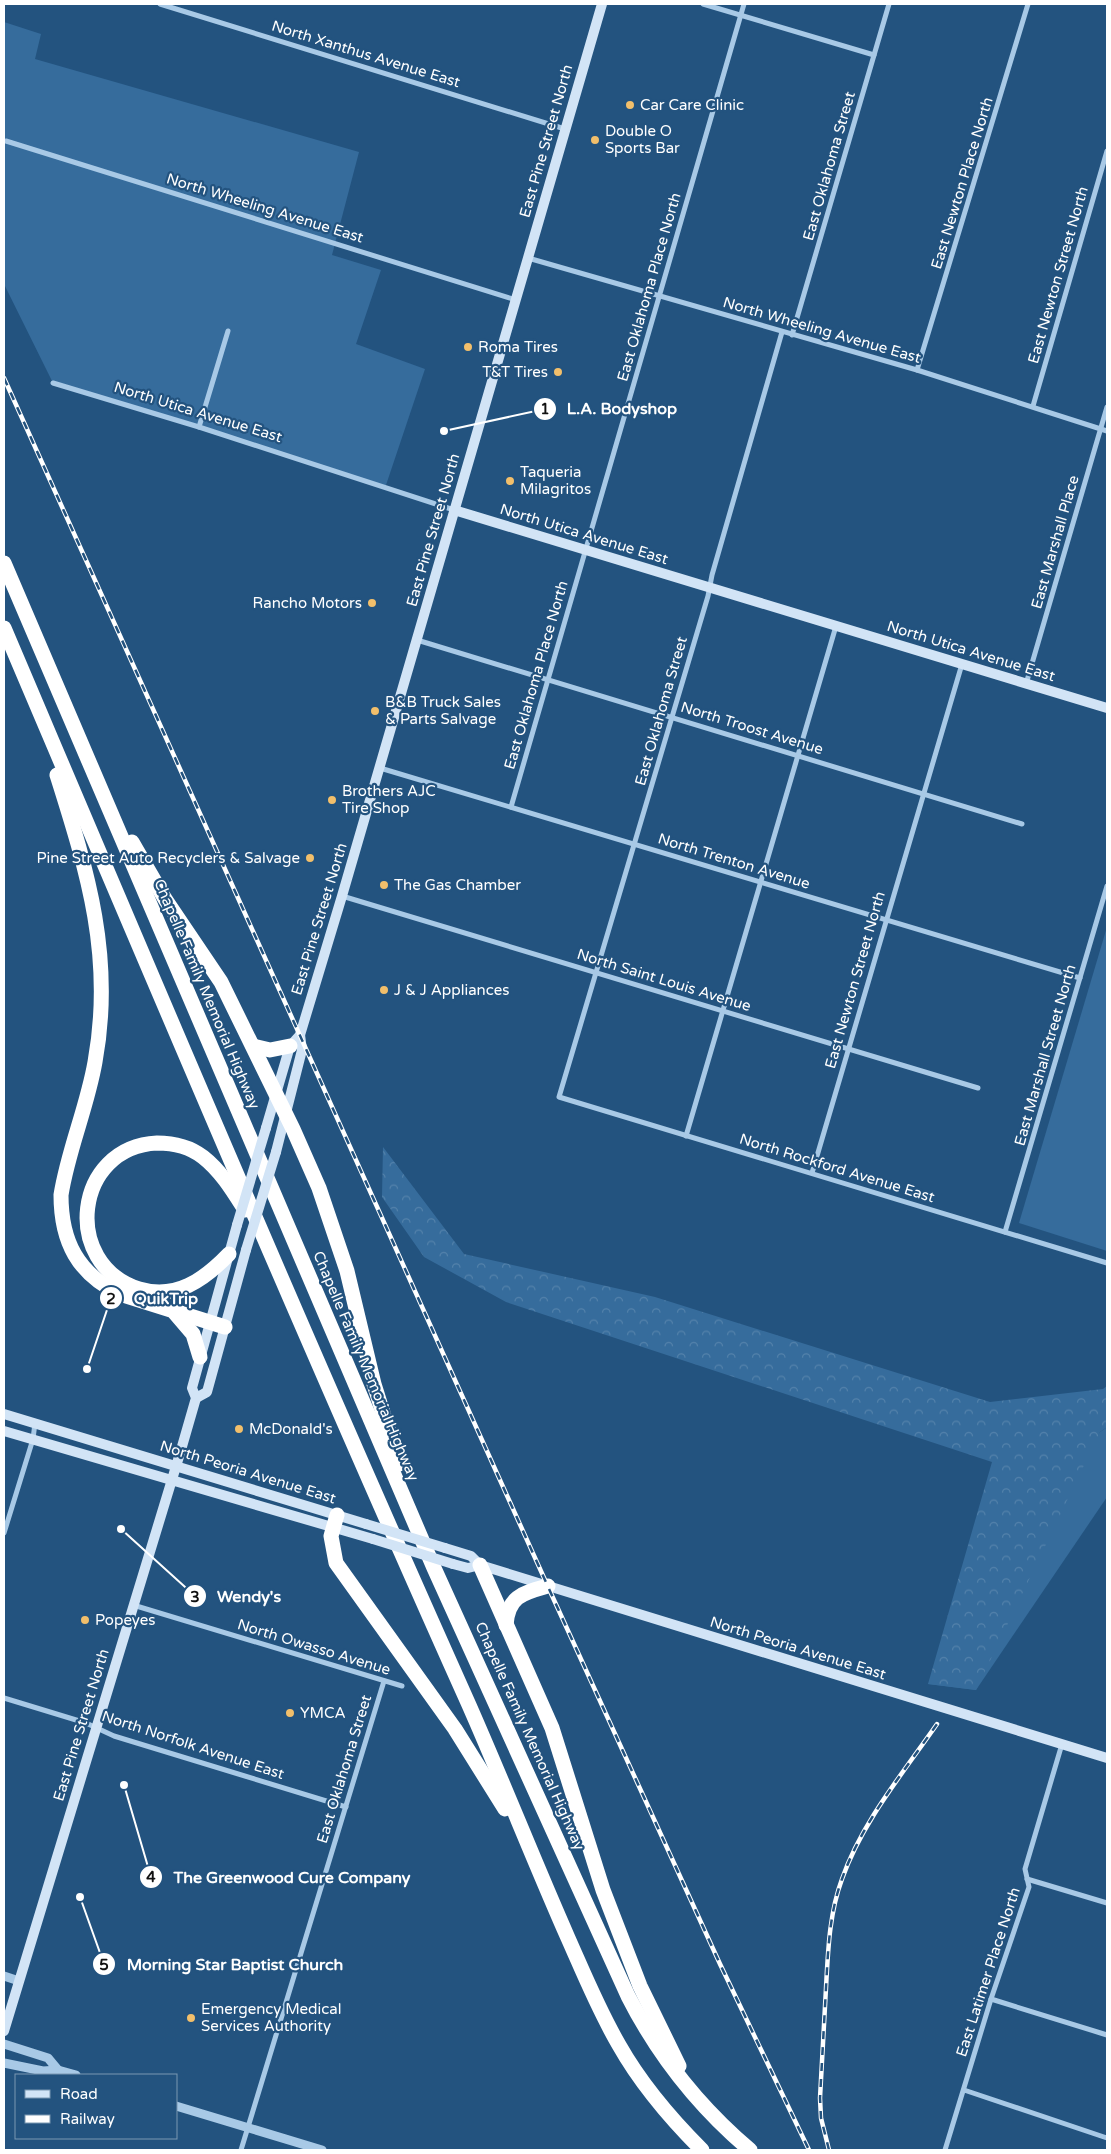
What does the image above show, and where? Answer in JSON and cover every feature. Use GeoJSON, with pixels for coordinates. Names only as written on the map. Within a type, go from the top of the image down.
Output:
{"type":"FeatureCollection","features":[{"type":"Feature","properties":{"kind":"highway","name":"Chapelle Family Memorial Highway"},"geometry":{"type":"LineString","coordinates":[[4,563],[419,1533],[628,1996],[659,2051],[699,2102],[750,2150]]}},
{"type":"Feature","properties":{"kind":"highway"},"geometry":{"type":"LineString","coordinates":[[4,628],[264,1238],[367,1477],[494,1761],[533,1858],[589,1986],[620,2047],[660,2104],[702,2150]]}},
{"type":"Feature","properties":{"kind":"highway"},"geometry":{"type":"LineString","coordinates":[[34,699],[86,869],[100,953],[101,998],[98,1043],[85,1104],[63,1182],[61,1206],[64,1227],[75,1256],[96,1281],[120,1294],[224,1327]]}},
{"type":"Feature","properties":{"kind":"highway"},"geometry":{"type":"LineString","coordinates":[[94,773],[165,899],[221,982],[253,1046],[275,1096],[287,1115],[336,1233],[374,1384],[419,1533]]}},
{"type":"Feature","properties":{"kind":"highway"},"geometry":{"type":"LineString","coordinates":[[253,1046],[270,1050],[295,1041]]}},
{"type":"Feature","properties":{"kind":"highway"},"geometry":{"type":"LineString","coordinates":[[229,1254],[206,1277],[180,1290],[151,1291],[125,1283],[103,1265],[89,1238],[88,1198],[97,1180],[111,1162],[129,1150],[152,1144],[183,1146],[202,1156],[220,1173],[264,1238]]}},
{"type":"Feature","properties":{"kind":"highway"},"geometry":{"type":"LineString","coordinates":[[174,1312],[193,1334],[200,1357]]}},
{"type":"Feature","properties":{"kind":"highway"},"geometry":{"type":"LineString","coordinates":[[335,1522],[332,1551],[336,1563],[418,1676],[480,1767],[533,1858]]}},
{"type":"Feature","properties":{"kind":"highway"},"geometry":{"type":"LineString","coordinates":[[480,1565],[555,1736],[603,1890],[640,1986],[699,2102]]}},
{"type":"Feature","properties":{"kind":"highway"},"geometry":{"type":"LineString","coordinates":[[506,1625],[507,1614],[515,1600],[524,1593],[548,1586]]}},
{"type":"Feature","properties":{"kind":"main road","name":"East Pine Street North"},"geometry":{"type":"LineString","coordinates":[[4,2031],[172,1482],[196,1398],[192,1388],[209,1322],[275,1096],[342,896],[602,4]]}},
{"type":"Feature","properties":{"kind":"main road","name":"North Utica Avenue East"},"geometry":{"type":"LineString","coordinates":[[454,510],[584,551],[1107,708]]}},
{"type":"Feature","properties":{"kind":"main road","name":"East Pine Street North"},"geometry":{"type":"LineString","coordinates":[[196,1398],[207,1392],[246,1250],[287,1115],[302,1050],[295,1041]]}},
{"type":"Feature","properties":{"kind":"main road","name":"North Peoria Avenue East"},"geometry":{"type":"LineString","coordinates":[[4,1414],[176,1465],[335,1522],[373,1539],[468,1568],[480,1565]]}},
{"type":"Feature","properties":{"kind":"main road","name":"North Peoria Avenue East"},"geometry":{"type":"LineString","coordinates":[[4,1431],[172,1482],[335,1522],[366,1524],[471,1556],[480,1565],[1107,1758]]}},
{"type":"Feature","properties":{"kind":"street","name":"North Xanthus Avenue East"},"geometry":{"type":"LineString","coordinates":[[160,4],[565,129]]}},
{"type":"Feature","properties":{"kind":"street"},"geometry":{"type":"LineString","coordinates":[[703,4],[874,55]]}},
{"type":"Feature","properties":{"kind":"street","name":"East Oklahoma Place North"},"geometry":{"type":"LineString","coordinates":[[511,807],[744,4]]}},
{"type":"Feature","properties":{"kind":"street","name":"East Oklahoma Street"},"geometry":{"type":"LineString","coordinates":[[792,335],[890,4]]}},
{"type":"Feature","properties":{"kind":"street","name":"East Newton Place North"},"geometry":{"type":"LineString","coordinates":[[917,370],[1028,4]]}},
{"type":"Feature","properties":{"kind":"street","name":"North Wheeling Avenue East"},"geometry":{"type":"LineString","coordinates":[[6,141],[516,300]]}},
{"type":"Feature","properties":{"kind":"street","name":"East Newton Street North"},"geometry":{"type":"LineString","coordinates":[[1033,406],[1107,151]]}},
{"type":"Feature","properties":{"kind":"street","name":"North Wheeling Avenue East"},"geometry":{"type":"LineString","coordinates":[[528,258],[917,370],[1104,430]]}},
{"type":"Feature","properties":{"kind":"street"},"geometry":{"type":"LineString","coordinates":[[199,427],[228,332]]}},
{"type":"Feature","properties":{"kind":"street","name":"East Oklahoma Street"},"geometry":{"type":"LineString","coordinates":[[559,1097],[635,844],[782,332]]}},
{"type":"Feature","properties":{"kind":"street","name":"North Utica Avenue East"},"geometry":{"type":"LineString","coordinates":[[53,383],[199,427],[454,510]]}},
{"type":"Feature","properties":{"kind":"street","name":"East Marshall Place"},"geometry":{"type":"LineString","coordinates":[[1026,684],[1104,430],[1107,407]]}},
{"type":"Feature","properties":{"kind":"street"},"geometry":{"type":"LineString","coordinates":[[686,1136],[836,626]]}},
{"type":"Feature","properties":{"kind":"street","name":"North Troost Avenue"},"geometry":{"type":"LineString","coordinates":[[417,640],[1022,824]]}},
{"type":"Feature","properties":{"kind":"street","name":"East Newton Street North"},"geometry":{"type":"LineString","coordinates":[[812,1173],[962,664]]}},
{"type":"Feature","properties":{"kind":"street","name":"North Trenton Avenue"},"geometry":{"type":"LineString","coordinates":[[380,768],[1080,978]]}},
{"type":"Feature","properties":{"kind":"street","name":"East Marshall Street North"},"geometry":{"type":"LineString","coordinates":[[1005,1232],[1107,886]]}},
{"type":"Feature","properties":{"kind":"street","name":"North Saint Louis Avenue"},"geometry":{"type":"LineString","coordinates":[[342,896],[978,1088]]}},
{"type":"Feature","properties":{"kind":"street","name":"North Rockford Avenue East"},"geometry":{"type":"LineString","coordinates":[[559,1097],[1107,1263]]}},
{"type":"Feature","properties":{"kind":"street"},"geometry":{"type":"LineString","coordinates":[[4,1534],[33,1439],[35,1422]]}},
{"type":"Feature","properties":{"kind":"street","name":"North Owasso Avenue"},"geometry":{"type":"LineString","coordinates":[[133,1605],[402,1686]]}},
{"type":"Feature","properties":{"kind":"street","name":"East Oklahoma Street"},"geometry":{"type":"LineString","coordinates":[[241,2150],[384,1681]]}},
{"type":"Feature","properties":{"kind":"street","name":"North Norfolk Avenue East"},"geometry":{"type":"LineString","coordinates":[[4,1698],[96,1728],[114,1736],[346,1806]]}},
{"type":"Feature","properties":{"kind":"street","name":"East Latimer Place North"},"geometry":{"type":"LineString","coordinates":[[946,2150],[991,1999],[1029,1887],[1025,1869],[1062,1744]]}},
{"type":"Feature","properties":{"kind":"street"},"geometry":{"type":"LineString","coordinates":[[1028,1879],[1107,1903]]}},
{"type":"Feature","properties":{"kind":"street"},"geometry":{"type":"LineString","coordinates":[[4,1976],[19,1981]]}},
{"type":"Feature","properties":{"kind":"street"},"geometry":{"type":"LineString","coordinates":[[991,1999],[1107,2035]]}},
{"type":"Feature","properties":{"kind":"street"},"geometry":{"type":"LineString","coordinates":[[4,2044],[48,2058],[58,2070]]}},
{"type":"Feature","properties":{"kind":"street"},"geometry":{"type":"LineString","coordinates":[[4,2063],[43,2072],[58,2070],[72,2074]]}},
{"type":"Feature","properties":{"kind":"street"},"geometry":{"type":"LineString","coordinates":[[964,2090],[1107,2138]]}},
{"type":"Feature","properties":{"kind":"street"},"geometry":{"type":"LineString","coordinates":[[178,2107],[322,2150]]}},
{"type":"Feature","properties":{"kind":"green space"},"geometry":{"type":"Polygon","coordinates":[[[4,22],[41,34],[35,59],[359,152],[332,255],[381,270],[356,344],[425,369],[385,488],[53,383],[4,284],[4,22]]]}},
{"type":"Feature","properties":{"kind":"green space"},"geometry":{"type":"Polygon","coordinates":[[[1107,927],[1107,1251],[1019,1223],[1107,927]]]}},
{"type":"Feature","properties":{"kind":"green space"},"geometry":{"type":"Polygon","coordinates":[[[383,1147],[464,1254],[655,1297],[990,1402],[1103,1389],[1107,1386],[1107,1427],[1100,1432],[976,1690],[928,1684],[992,1462],[506,1302],[424,1257],[382,1197],[383,1147]]]}},
{"type":"Feature","properties":{"kind":"green space"},"geometry":{"type":"Polygon","coordinates":[[[1107,1427],[1107,1497],[976,1690],[928,1684],[1100,1432],[1107,1427]]]}},
{"type":"Feature","properties":{"kind":"railway"},"geometry":{"type":"LineString","coordinates":[[4,378],[554,1600],[720,1964],[809,2150]]}},
{"type":"Feature","properties":{"kind":"railway"},"geometry":{"type":"LineString","coordinates":[[829,2150],[821,2118],[820,2098],[829,1947],[834,1906],[850,1858],[860,1838],[884,1799],[937,1724]]}},
{"type":"Feature","properties":{"kind":"place","name":"Car Care Clinic"},"geometry":{"type":"Point","coordinates":[630,105]}},
{"type":"Feature","properties":{"kind":"place","name":"Double O Sports Bar"},"geometry":{"type":"Point","coordinates":[595,140]}},
{"type":"Feature","properties":{"kind":"place","name":"Roma Tires"},"geometry":{"type":"Point","coordinates":[468,347]}},
{"type":"Feature","properties":{"kind":"place","name":"T&T Tires"},"geometry":{"type":"Point","coordinates":[558,372]}},
{"type":"Feature","properties":{"kind":"place","name":"L.A. Bodyshop"},"geometry":{"type":"Point","coordinates":[444,431]}},
{"type":"Feature","properties":{"kind":"place","name":"Taqueria Milagritos"},"geometry":{"type":"Point","coordinates":[510,481]}},
{"type":"Feature","properties":{"kind":"place","name":"Rancho Motors"},"geometry":{"type":"Point","coordinates":[372,603]}},
{"type":"Feature","properties":{"kind":"place","name":"B&B Truck Sales & Parts Salvage"},"geometry":{"type":"Point","coordinates":[375,711]}},
{"type":"Feature","properties":{"kind":"place","name":"Brothers AJC Tire Shop"},"geometry":{"type":"Point","coordinates":[332,800]}},
{"type":"Feature","properties":{"kind":"place","name":"Pine Street Auto Recyclers & Salvage"},"geometry":{"type":"Point","coordinates":[310,858]}},
{"type":"Feature","properties":{"kind":"place","name":"The Gas Chamber"},"geometry":{"type":"Point","coordinates":[384,885]}},
{"type":"Feature","properties":{"kind":"place","name":"J & J Appliances"},"geometry":{"type":"Point","coordinates":[384,990]}},
{"type":"Feature","properties":{"kind":"place","name":"QuikTrip"},"geometry":{"type":"Point","coordinates":[87,1369]}},
{"type":"Feature","properties":{"kind":"place","name":"McDonald's"},"geometry":{"type":"Point","coordinates":[239,1429]}},
{"type":"Feature","properties":{"kind":"place","name":"Wendy's"},"geometry":{"type":"Point","coordinates":[121,1529]}},
{"type":"Feature","properties":{"kind":"place","name":"Popeyes"},"geometry":{"type":"Point","coordinates":[85,1620]}},
{"type":"Feature","properties":{"kind":"place","name":"YMCA"},"geometry":{"type":"Point","coordinates":[290,1713]}},
{"type":"Feature","properties":{"kind":"place","name":"The Greenwood Cure Company"},"geometry":{"type":"Point","coordinates":[124,1785]}},
{"type":"Feature","properties":{"kind":"place","name":"Morning Star Baptist Church"},"geometry":{"type":"Point","coordinates":[80,1897]}},
{"type":"Feature","properties":{"kind":"place","name":"Emergency Medical Services Authority"},"geometry":{"type":"Point","coordinates":[191,2018]}}]}
